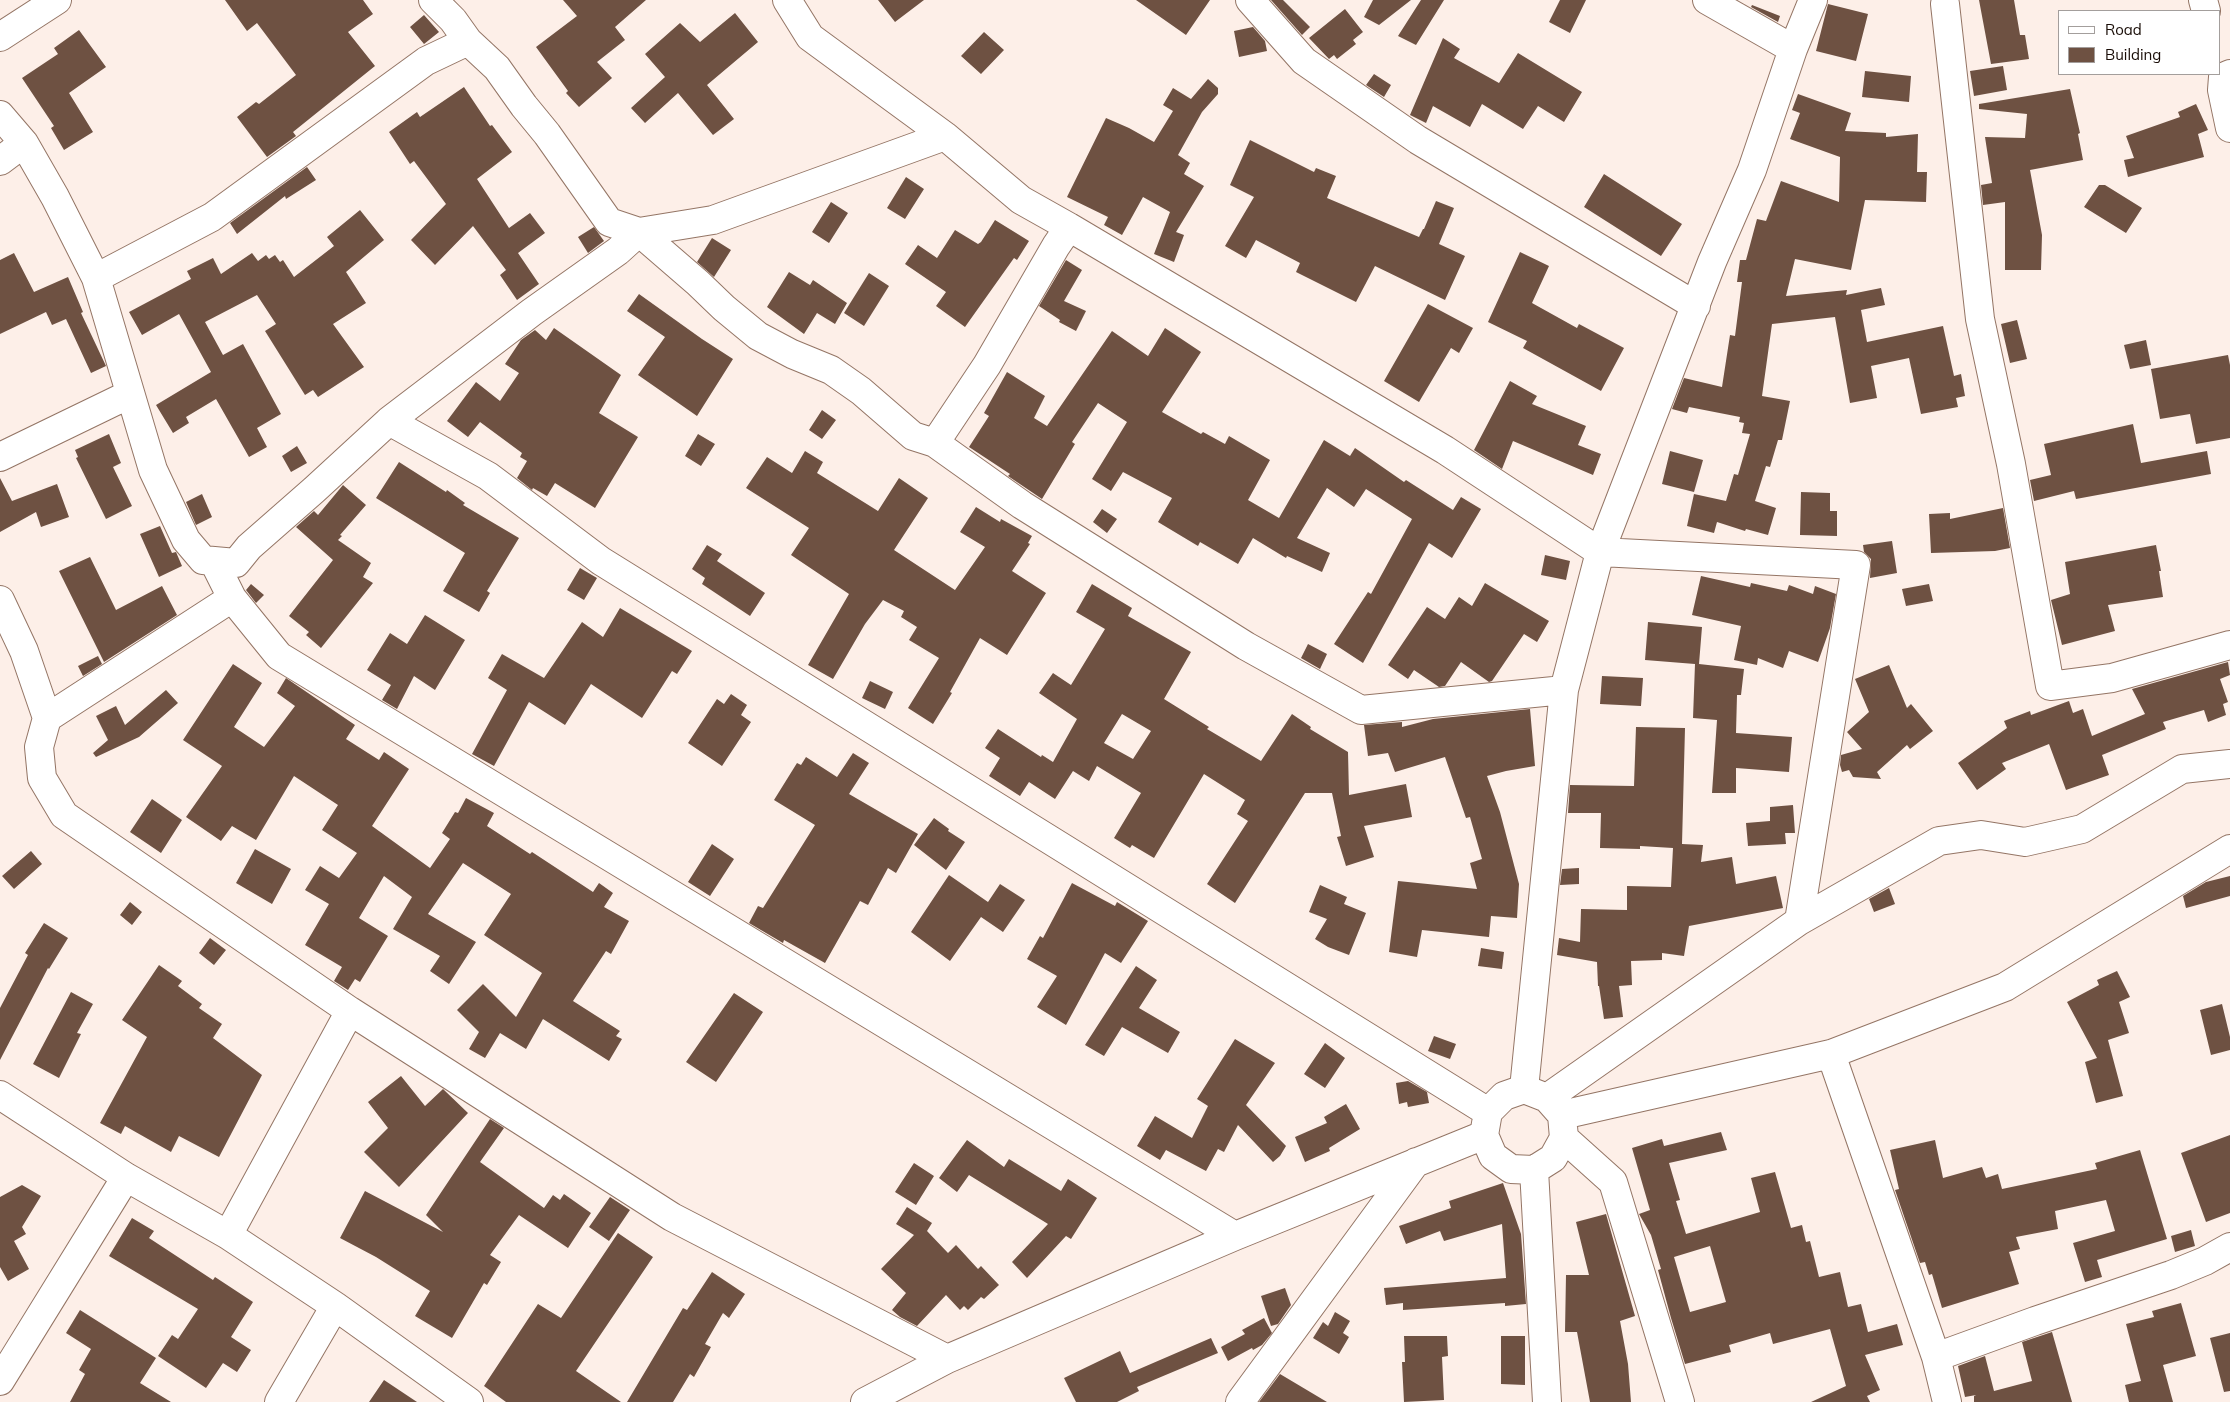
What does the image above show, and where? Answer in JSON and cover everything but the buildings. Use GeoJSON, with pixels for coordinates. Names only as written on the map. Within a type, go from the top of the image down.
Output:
{"type":"FeatureCollection","features":[{"type":"Feature","properties":{"kind":"street"},"geometry":{"type":"LineString","coordinates":[[0,38],[58,0]]}},
{"type":"Feature","properties":{"kind":"street"},"geometry":{"type":"LineString","coordinates":[[433,0],[453,20],[468,41],[497,68],[547,134],[609,222],[639,232],[758,336],[792,354],[831,370],[861,391],[913,436],[934,443],[1022,505],[1246,646],[1360,710],[1564,690]]}},
{"type":"Feature","properties":{"kind":"street"},"geometry":{"type":"LineString","coordinates":[[787,0],[810,37],[945,136],[1021,200],[1445,450],[1600,552],[1856,565],[1800,921]]}},
{"type":"Feature","properties":{"kind":"street"},"geometry":{"type":"LineString","coordinates":[[1250,0],[1304,61],[1418,140],[1696,306]]}},
{"type":"Feature","properties":{"kind":"street"},"geometry":{"type":"LineString","coordinates":[[1707,0],[1793,49]]}},
{"type":"Feature","properties":{"kind":"street"},"geometry":{"type":"LineString","coordinates":[[389,421],[488,476],[601,561],[1486,1124],[1493,1156],[1512,1169],[1534,1170],[1553,1158],[1549,1110],[1564,690],[1600,552],[1712,262],[1752,170],[1793,49],[1813,0]]}},
{"type":"Feature","properties":{"kind":"street"},"geometry":{"type":"LineString","coordinates":[[1945,4],[1980,319],[2011,464],[2050,686],[2112,678],[2230,645]]}},
{"type":"Feature","properties":{"kind":"street"},"geometry":{"type":"LineString","coordinates":[[96,278],[212,217],[426,61],[468,41]]}},
{"type":"Feature","properties":{"kind":"street"},"geometry":{"type":"LineString","coordinates":[[2224,70],[2222,90],[2230,128]]}},
{"type":"Feature","properties":{"kind":"street"},"geometry":{"type":"LineString","coordinates":[[0,115],[24,142],[56,197],[96,278],[153,470],[186,540],[203,560],[236,563],[249,546],[314,490],[389,421],[532,312],[618,251],[639,232],[713,220],[945,136]]}},
{"type":"Feature","properties":{"kind":"street"},"geometry":{"type":"LineString","coordinates":[[0,162],[24,142]]}},
{"type":"Feature","properties":{"kind":"street"},"geometry":{"type":"LineString","coordinates":[[934,443],[987,365],[1069,227]]}},
{"type":"Feature","properties":{"kind":"street"},"geometry":{"type":"LineString","coordinates":[[0,457],[130,394]]}},
{"type":"Feature","properties":{"kind":"street"},"geometry":{"type":"LineString","coordinates":[[214,562],[232,598],[279,656],[1235,1236]]}},
{"type":"Feature","properties":{"kind":"street"},"geometry":{"type":"LineString","coordinates":[[47,718],[232,598]]}},
{"type":"Feature","properties":{"kind":"street"},"geometry":{"type":"LineString","coordinates":[[0,600],[24,651],[47,718],[39,747],[42,778],[64,815],[350,1010],[672,1217],[947,1359]]}},
{"type":"Feature","properties":{"kind":"street"},"geometry":{"type":"LineString","coordinates":[[1549,1110],[1800,921],[1938,840],[1981,835],[2025,842],[2082,829],[2182,769],[2230,764]]}},
{"type":"Feature","properties":{"kind":"street"},"geometry":{"type":"LineString","coordinates":[[865,1402],[947,1359],[1235,1236],[1416,1162],[1486,1124],[1504,1096],[1549,1110],[1830,1054],[2005,987],[2230,849]]}},
{"type":"Feature","properties":{"kind":"street"},"geometry":{"type":"LineString","coordinates":[[228,1235],[350,1010]]}},
{"type":"Feature","properties":{"kind":"street"},"geometry":{"type":"LineString","coordinates":[[1830,1054],[1936,1357],[1947,1402]]}},
{"type":"Feature","properties":{"kind":"street"},"geometry":{"type":"LineString","coordinates":[[0,1095],[126,1177],[228,1235],[335,1306],[469,1402]]}},
{"type":"Feature","properties":{"kind":"street"},"geometry":{"type":"LineString","coordinates":[[1549,1110],[1613,1182],[1680,1402]]}},
{"type":"Feature","properties":{"kind":"street"},"geometry":{"type":"LineString","coordinates":[[1240,1402],[1416,1162]]}},
{"type":"Feature","properties":{"kind":"street"},"geometry":{"type":"LineString","coordinates":[[1534,1170],[1547,1402]]}},
{"type":"Feature","properties":{"kind":"street"},"geometry":{"type":"LineString","coordinates":[[0,1381],[126,1177]]}},
{"type":"Feature","properties":{"kind":"street"},"geometry":{"type":"LineString","coordinates":[[1936,1357],[2171,1275],[2205,1261],[2230,1247]]}},
{"type":"Feature","properties":{"kind":"street"},"geometry":{"type":"LineString","coordinates":[[279,1402],[335,1306]]}}]}
